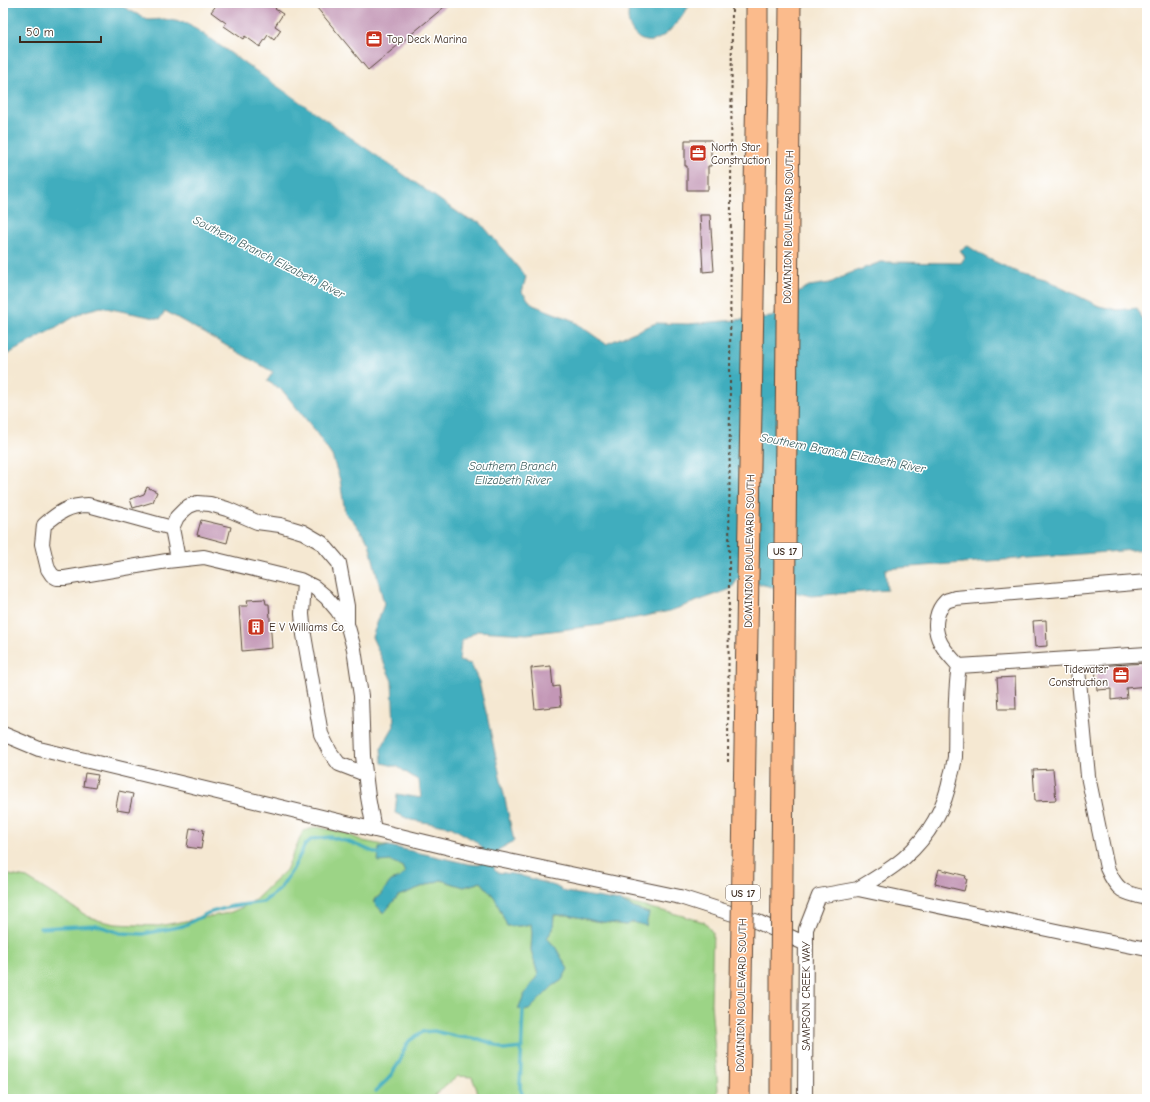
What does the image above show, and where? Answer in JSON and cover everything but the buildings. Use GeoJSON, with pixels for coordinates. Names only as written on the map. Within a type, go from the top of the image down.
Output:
{"type":"FeatureCollection","features":[{"type":"Feature","properties":{"kind":"highway","name":"DOMINION BOULEVARD SOUTH"},"geometry":{"type":"LineString","coordinates":[[739,1099],[757,86],[757,3]]}},
{"type":"Feature","properties":{"kind":"highway","name":"DOMINION BOULEVARD SOUTH"},"geometry":{"type":"LineString","coordinates":[[781,1099],[790,3]]}},
{"type":"Feature","properties":{"kind":"street"},"geometry":{"type":"LineString","coordinates":[[178,559],[172,528],[177,517],[189,506],[197,503],[210,504],[227,509],[258,522],[280,525],[303,532],[322,544],[339,563],[347,606],[348,627],[354,649],[361,696],[363,756],[374,830]]}},
{"type":"Feature","properties":{"kind":"street"},"geometry":{"type":"LineString","coordinates":[[172,528],[88,505],[81,505],[61,511],[44,525],[42,544],[48,569],[52,575],[57,578],[65,578],[178,559],[204,557],[300,580],[314,587],[326,597],[348,627]]}},
{"type":"Feature","properties":{"kind":"street"},"geometry":{"type":"LineString","coordinates":[[304,582],[302,614],[304,635],[321,734],[330,752],[340,764],[365,774]]}},
{"type":"Feature","properties":{"kind":"street"},"geometry":{"type":"LineString","coordinates":[[959,666],[946,652],[938,637],[935,625],[938,612],[946,601],[955,598],[1147,582]]}},
{"type":"Feature","properties":{"kind":"street"},"geometry":{"type":"LineString","coordinates":[[959,666],[1147,654]]}},
{"type":"Feature","properties":{"kind":"street"},"geometry":{"type":"LineString","coordinates":[[1078,659],[1088,776],[1107,868],[1113,882],[1121,890],[1132,895],[1147,898]]}},
{"type":"Feature","properties":{"kind":"street"},"geometry":{"type":"LineString","coordinates":[[858,889],[891,868],[905,857],[931,828],[942,807],[949,787],[954,759],[956,679],[959,666]]}},
{"type":"Feature","properties":{"kind":"street"},"geometry":{"type":"LineString","coordinates":[[3,734],[39,749],[374,830],[475,854],[680,897],[758,922],[806,944]]}},
{"type":"Feature","properties":{"kind":"street"},"geometry":{"type":"LineString","coordinates":[[858,889],[1147,949]]}},
{"type":"Feature","properties":{"kind":"street","name":"SAMPSON CREEK WAY"},"geometry":{"type":"LineString","coordinates":[[805,1099],[806,929],[819,896],[858,889]]}},
{"type":"Feature","properties":{"kind":"path"},"geometry":{"type":"LineString","coordinates":[[728,763],[732,3]]}},
{"type":"Feature","properties":{"kind":"green space"},"geometry":{"type":"Polygon","coordinates":[[[317,827],[345,833],[363,841],[389,846],[379,848],[391,861],[402,866],[405,873],[399,878],[391,881],[381,894],[373,901],[383,913],[398,896],[441,880],[464,887],[481,882],[495,898],[507,926],[531,924],[531,950],[538,975],[524,995],[519,1009],[529,1010],[553,986],[562,980],[556,948],[547,938],[553,929],[554,915],[569,915],[595,921],[625,925],[649,913],[636,909],[620,901],[704,922],[713,933],[711,1003],[718,1089],[716,1099],[478,1099],[477,1090],[472,1077],[458,1076],[436,1094],[433,1099],[3,1099],[3,874],[27,878],[87,916],[101,921],[116,924],[158,926],[229,913],[255,900],[286,870],[303,831],[317,827]]]}},
{"type":"Feature","properties":{"kind":"water","name":"Southern Branch Elizabeth River"},"geometry":{"type":"Polygon","coordinates":[[[3,3],[116,3],[148,20],[164,19],[186,23],[466,218],[480,222],[526,277],[522,292],[533,305],[572,320],[606,344],[656,323],[688,324],[772,317],[792,295],[809,286],[830,283],[848,274],[881,262],[961,263],[965,257],[960,250],[968,246],[985,257],[1019,273],[1045,280],[1099,306],[1117,310],[1137,308],[1141,318],[1147,319],[1147,549],[885,569],[887,590],[811,596],[738,579],[731,589],[670,611],[601,625],[527,634],[477,631],[461,642],[459,661],[471,664],[479,682],[514,841],[498,850],[494,869],[497,872],[519,875],[555,886],[566,892],[620,901],[636,909],[649,913],[646,926],[633,922],[626,925],[595,921],[569,915],[554,915],[553,929],[547,938],[556,948],[568,969],[562,980],[553,986],[529,1010],[518,1009],[524,995],[538,975],[531,950],[531,924],[507,926],[495,898],[481,882],[464,887],[441,880],[398,896],[384,913],[373,902],[391,881],[399,878],[405,873],[402,866],[391,861],[378,862],[379,848],[389,846],[469,864],[480,865],[482,847],[475,841],[451,827],[411,820],[395,813],[397,794],[421,798],[419,781],[398,767],[382,763],[381,748],[394,726],[392,681],[372,637],[384,604],[369,543],[354,522],[345,513],[340,480],[332,456],[313,428],[282,390],[267,381],[273,372],[165,311],[160,319],[101,307],[85,311],[3,357],[3,3]]]}},
{"type":"Feature","properties":{"kind":"water"},"geometry":{"type":"Polygon","coordinates":[[[631,3],[691,3],[671,30],[654,41],[645,41],[636,36],[630,28],[628,13],[631,3]]]}},
{"type":"Feature","properties":{"kind":"pier"},"geometry":{"type":"Polygon","coordinates":[[[260,71],[453,206],[451,207],[259,73],[260,71]]]}},
{"type":"Feature","properties":{"kind":"waterway"},"geometry":{"type":"LineString","coordinates":[[40,928],[96,925],[120,933],[143,934],[183,926],[208,913],[233,906],[263,902],[279,890],[293,869],[305,845],[312,839],[331,837],[349,842],[379,854]]}},
{"type":"Feature","properties":{"kind":"waterway"},"geometry":{"type":"LineString","coordinates":[[523,1009],[520,1088],[524,1099]]}},
{"type":"Feature","properties":{"kind":"waterway"},"geometry":{"type":"LineString","coordinates":[[376,1091],[389,1078],[400,1061],[409,1041],[422,1032],[434,1031],[459,1037],[479,1039],[494,1044],[504,1050],[522,1048]]}},
{"type":"Feature","properties":{"kind":"place","name":"Top Deck Marina"},"geometry":{"type":"Point","coordinates":[374,39]}},
{"type":"Feature","properties":{"kind":"place","name":"North Star Construction"},"geometry":{"type":"Point","coordinates":[698,153]}},
{"type":"Feature","properties":{"kind":"place","name":"E V Williams Co"},"geometry":{"type":"Point","coordinates":[256,627]}},
{"type":"Feature","properties":{"kind":"place","name":"Tidewater Construction"},"geometry":{"type":"Point","coordinates":[1121,675]}}]}
